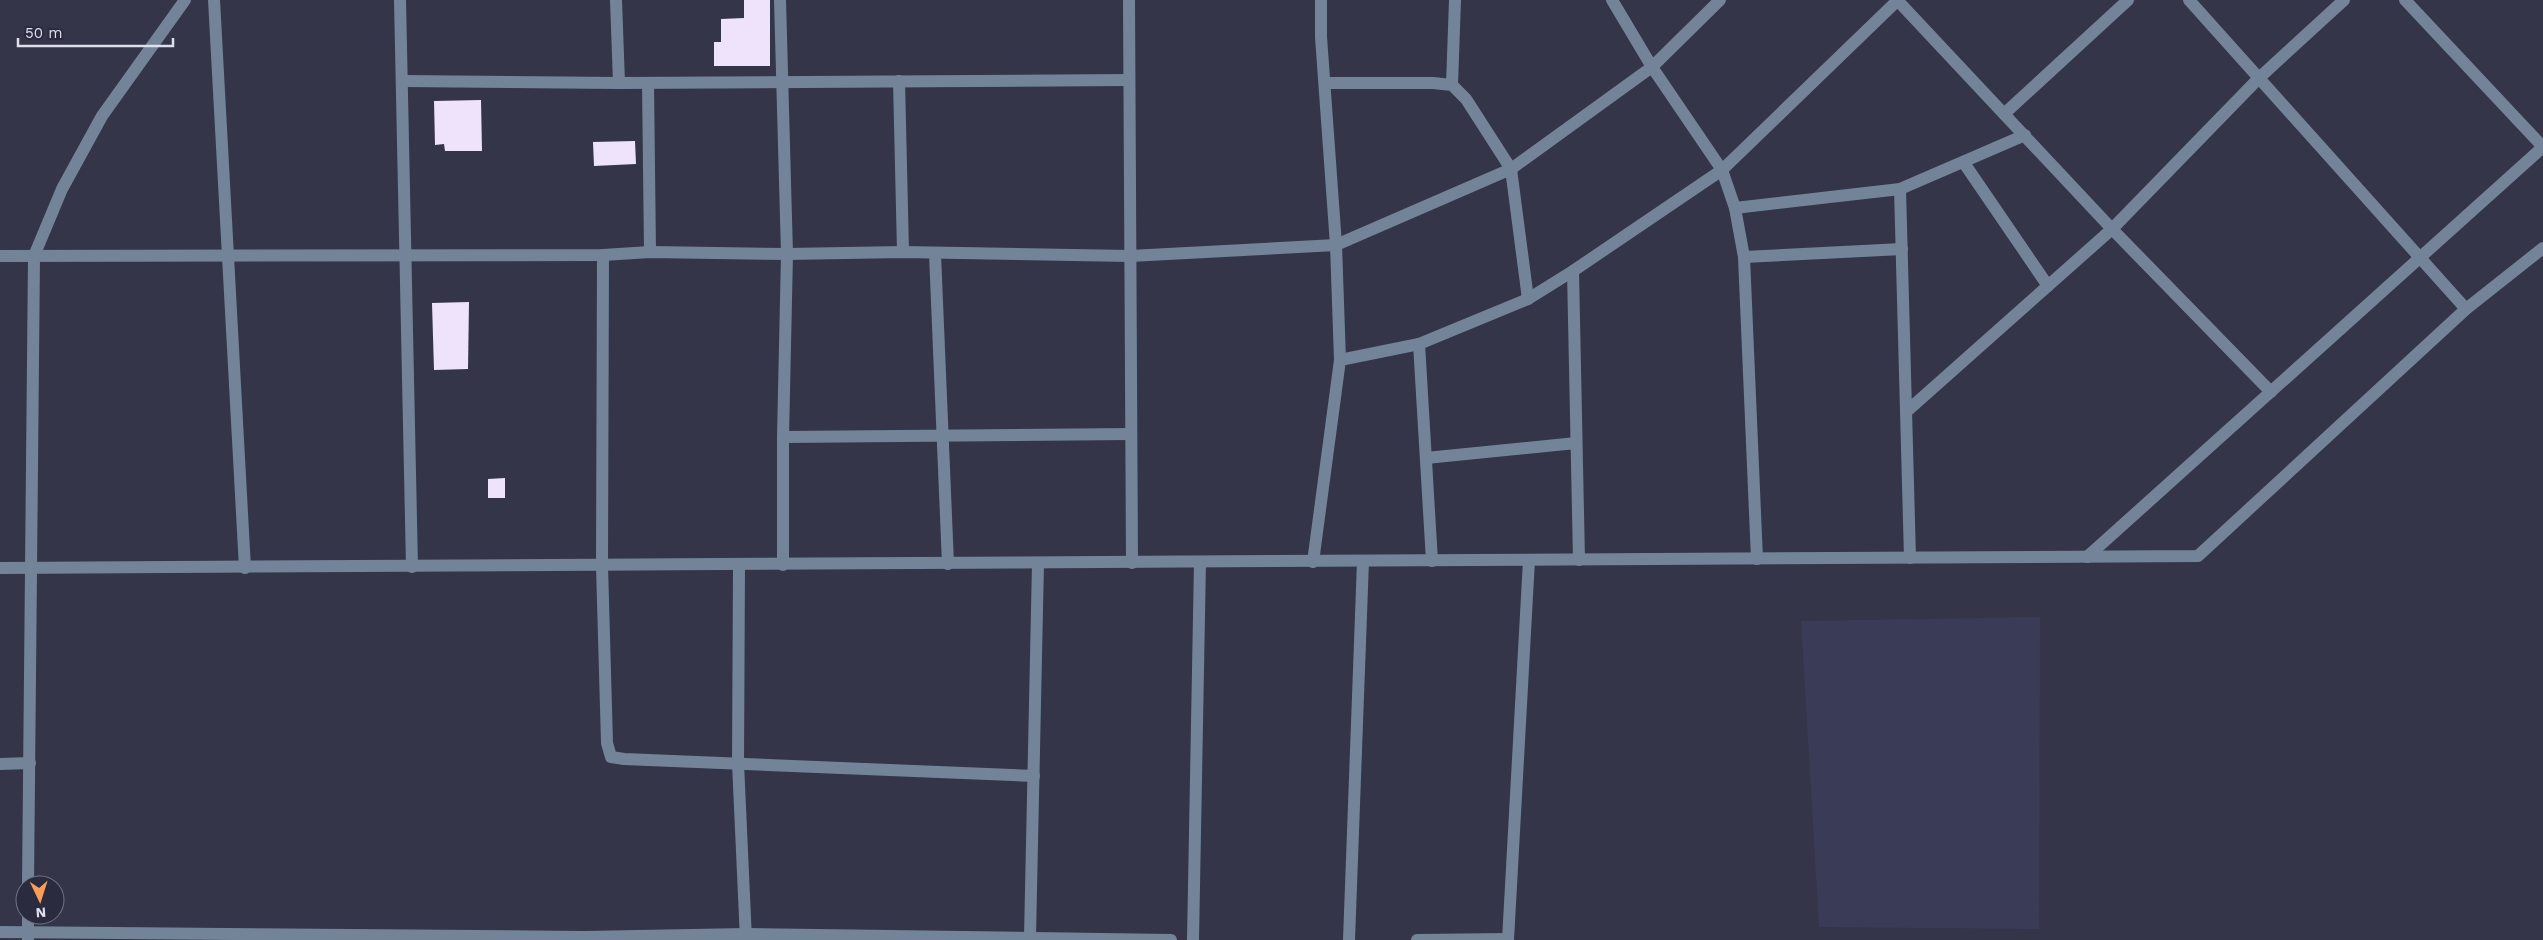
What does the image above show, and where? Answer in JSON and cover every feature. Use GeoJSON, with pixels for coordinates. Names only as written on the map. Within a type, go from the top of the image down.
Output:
{"type":"FeatureCollection","features":[{"type":"Feature","properties":{"kind":"street"},"geometry":{"type":"LineString","coordinates":[[28,875],[34,256],[62,189],[102,116],[185,0]]}},
{"type":"Feature","properties":{"kind":"street"},"geometry":{"type":"LineString","coordinates":[[214,0],[230,258],[245,568]]}},
{"type":"Feature","properties":{"kind":"street"},"geometry":{"type":"LineString","coordinates":[[400,0],[412,567]]}},
{"type":"Feature","properties":{"kind":"street"},"geometry":{"type":"LineString","coordinates":[[616,0],[619,83]]}},
{"type":"Feature","properties":{"kind":"street"},"geometry":{"type":"LineString","coordinates":[[780,0],[787,254],[783,437],[784,565]]}},
{"type":"Feature","properties":{"kind":"street"},"geometry":{"type":"LineString","coordinates":[[1129,0],[1132,563]]}},
{"type":"Feature","properties":{"kind":"street"},"geometry":{"type":"LineString","coordinates":[[1313,562],[1340,360],[1336,245],[1326,83],[1321,36],[1321,0]]}},
{"type":"Feature","properties":{"kind":"street"},"geometry":{"type":"LineString","coordinates":[[1452,85],[1455,0]]}},
{"type":"Feature","properties":{"kind":"street"},"geometry":{"type":"LineString","coordinates":[[1612,0],[1652,67],[1722,170],[1735,208],[1744,257],[1757,559]]}},
{"type":"Feature","properties":{"kind":"street"},"geometry":{"type":"LineString","coordinates":[[0,256],[230,258],[603,255],[650,252],[787,254],[903,252],[1130,256],[1336,245],[1511,169],[1652,67],[1720,0]]}},
{"type":"Feature","properties":{"kind":"street"},"geometry":{"type":"LineString","coordinates":[[1340,360],[1420,344],[1528,299],[1573,272],[1722,170],[1898,0],[2112,229],[2271,392]]}},
{"type":"Feature","properties":{"kind":"street"},"geometry":{"type":"LineString","coordinates":[[2004,114],[2128,0]]}},
{"type":"Feature","properties":{"kind":"street"},"geometry":{"type":"LineString","coordinates":[[2190,0],[2466,309]]}},
{"type":"Feature","properties":{"kind":"street"},"geometry":{"type":"LineString","coordinates":[[1906,412],[2112,229],[2259,78],[2344,0]]}},
{"type":"Feature","properties":{"kind":"street"},"geometry":{"type":"LineString","coordinates":[[2088,557],[2543,147],[2405,0]]}},
{"type":"Feature","properties":{"kind":"street"},"geometry":{"type":"LineString","coordinates":[[402,81],[619,83],[1129,80]]}},
{"type":"Feature","properties":{"kind":"street"},"geometry":{"type":"LineString","coordinates":[[899,81],[903,252]]}},
{"type":"Feature","properties":{"kind":"street"},"geometry":{"type":"LineString","coordinates":[[648,82],[650,252]]}},
{"type":"Feature","properties":{"kind":"street"},"geometry":{"type":"LineString","coordinates":[[1326,83],[1433,83],[1452,85],[1466,99],[1511,169],[1528,299]]}},
{"type":"Feature","properties":{"kind":"street"},"geometry":{"type":"LineString","coordinates":[[1735,208],[1900,190],[2025,135]]}},
{"type":"Feature","properties":{"kind":"street"},"geometry":{"type":"LineString","coordinates":[[1964,163],[2048,286]]}},
{"type":"Feature","properties":{"kind":"street"},"geometry":{"type":"LineString","coordinates":[[1900,190],[1910,558]]}},
{"type":"Feature","properties":{"kind":"street"},"geometry":{"type":"LineString","coordinates":[[0,568],[739,566],[2198,556],[2466,309],[2543,248]]}},
{"type":"Feature","properties":{"kind":"street"},"geometry":{"type":"LineString","coordinates":[[1744,257],[1902,250]]}},
{"type":"Feature","properties":{"kind":"street"},"geometry":{"type":"LineString","coordinates":[[935,254],[941,437],[948,564]]}},
{"type":"Feature","properties":{"kind":"street"},"geometry":{"type":"LineString","coordinates":[[603,255],[602,566],[607,743],[610,757],[1034,776]]}},
{"type":"Feature","properties":{"kind":"street"},"geometry":{"type":"LineString","coordinates":[[1573,272],[1579,560]]}},
{"type":"Feature","properties":{"kind":"street"},"geometry":{"type":"LineString","coordinates":[[1420,344],[1432,561]]}},
{"type":"Feature","properties":{"kind":"street"},"geometry":{"type":"LineString","coordinates":[[783,437],[1131,434]]}},
{"type":"Feature","properties":{"kind":"street"},"geometry":{"type":"LineString","coordinates":[[1426,458],[1576,443]]}},
{"type":"Feature","properties":{"kind":"street"},"geometry":{"type":"LineString","coordinates":[[1417,940],[1508,940],[1529,560]]}},
{"type":"Feature","properties":{"kind":"street"},"geometry":{"type":"LineString","coordinates":[[1349,940],[1363,561]]}},
{"type":"Feature","properties":{"kind":"street"},"geometry":{"type":"LineString","coordinates":[[1194,940],[1200,562]]}},
{"type":"Feature","properties":{"kind":"street"},"geometry":{"type":"LineString","coordinates":[[1030,937],[1038,564]]}},
{"type":"Feature","properties":{"kind":"street"},"geometry":{"type":"LineString","coordinates":[[739,566],[738,763],[746,937]]}},
{"type":"Feature","properties":{"kind":"street"},"geometry":{"type":"LineString","coordinates":[[0,764],[30,764]]}},
{"type":"Feature","properties":{"kind":"street"},"geometry":{"type":"LineString","coordinates":[[0,932],[28,936],[1030,937],[1171,940]]}},
{"type":"Feature","properties":{"kind":"shaded area"},"geometry":{"type":"Polygon","coordinates":[[[2040,617],[2039,929],[1819,927],[1801,621],[2040,617]]]}},
{"type":"Feature","properties":{"kind":"building"},"geometry":{"type":"Polygon","coordinates":[[[744,0],[770,0],[770,66],[714,66],[714,42],[721,42],[721,19],[744,18],[744,0]]]}},
{"type":"Feature","properties":{"kind":"building"},"geometry":{"type":"Polygon","coordinates":[[[481,100],[482,151],[445,151],[444,144],[435,145],[434,101],[481,100]]]}},
{"type":"Feature","properties":{"kind":"building"},"geometry":{"type":"Polygon","coordinates":[[[635,141],[636,164],[594,166],[593,142],[635,141]]]}},
{"type":"Feature","properties":{"kind":"building"},"geometry":{"type":"Polygon","coordinates":[[[469,302],[468,369],[434,370],[432,303],[469,302]]]}},
{"type":"Feature","properties":{"kind":"building"},"geometry":{"type":"Polygon","coordinates":[[[505,478],[505,498],[488,498],[488,479],[505,478]]]}}]}
